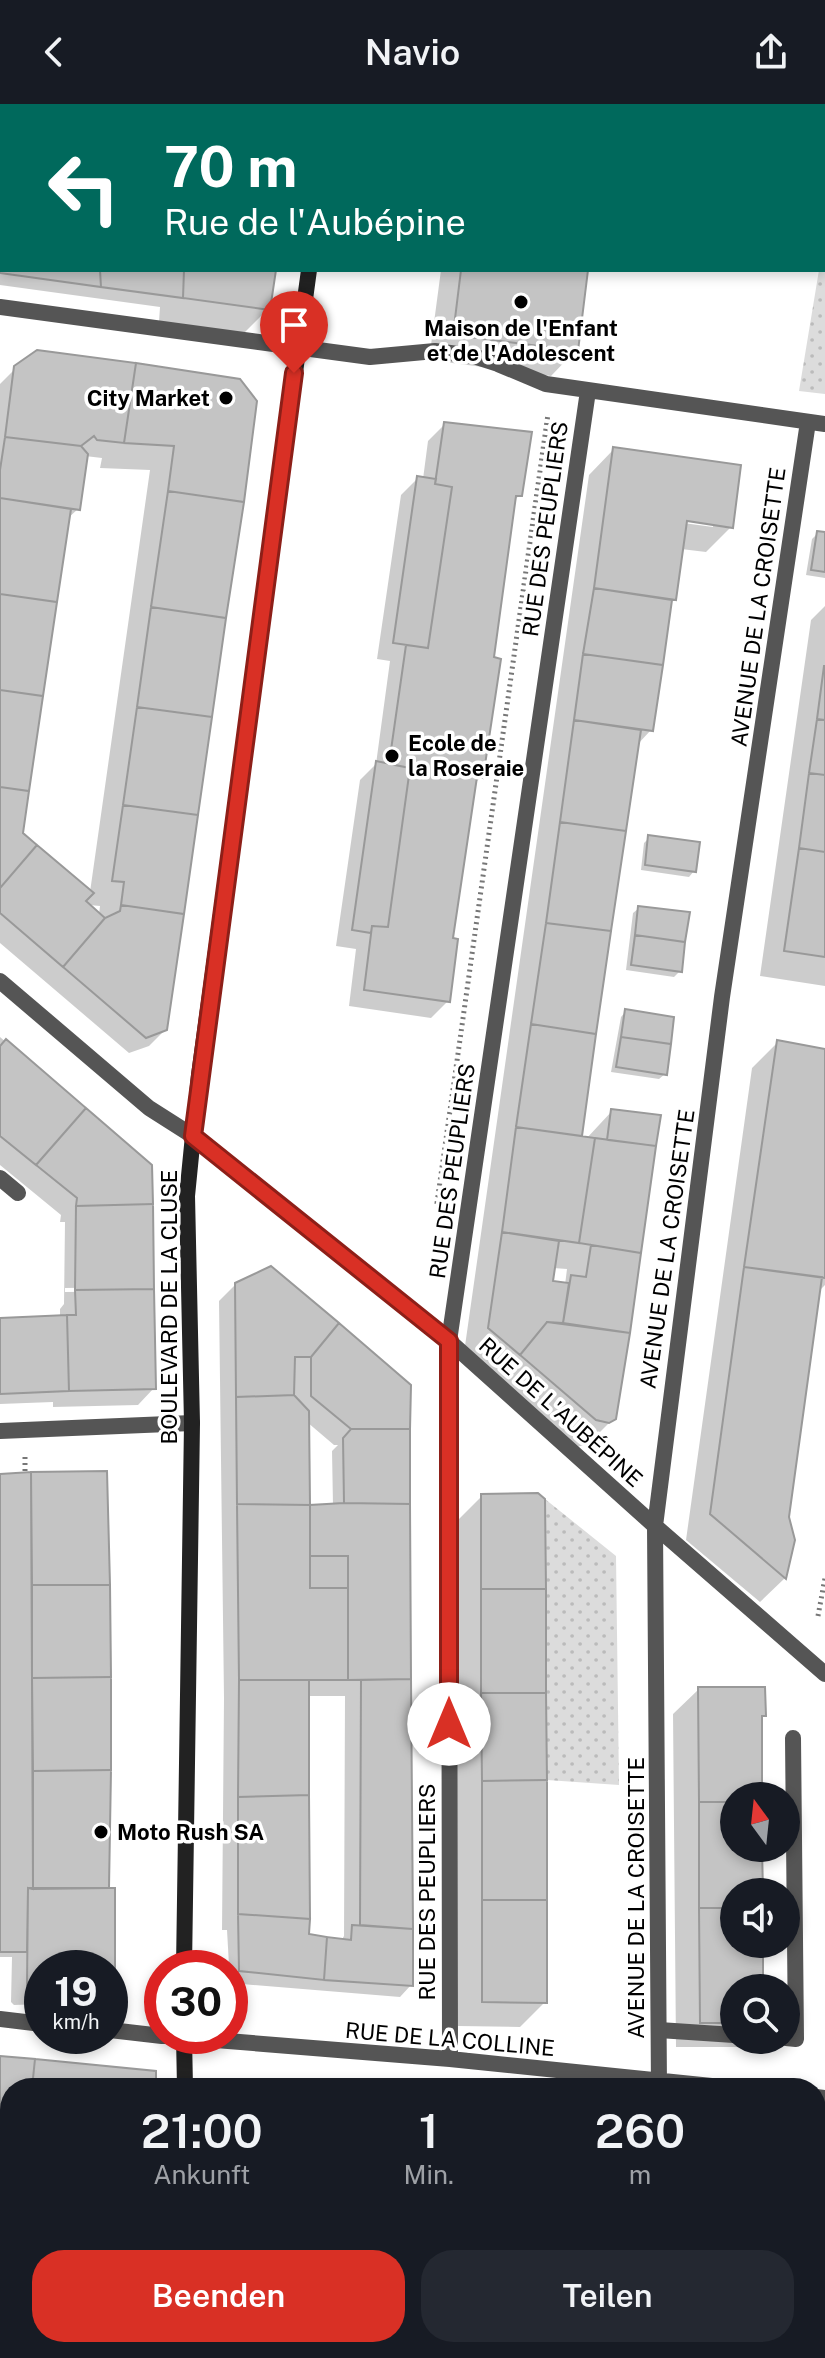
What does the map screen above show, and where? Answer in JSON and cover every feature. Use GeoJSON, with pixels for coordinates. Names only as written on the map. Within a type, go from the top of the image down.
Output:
{"type":"FeatureCollection","features":[{"type":"Feature","properties":{"kind":"street","name":"BOULEVARD DE LA CLUSE"},"geometry":{"type":"LineString","coordinates":[[184,1950],[192,1423],[187,1196],[309,272]]}},
{"type":"Feature","properties":{"kind":"street"},"geometry":{"type":"LineString","coordinates":[[0,307],[370,357],[413,351],[448,352],[498,364],[546,384],[825,424]]}},
{"type":"Feature","properties":{"kind":"street","name":"RUE DES PEUPLIERS"},"geometry":{"type":"LineString","coordinates":[[450,2059],[449,1341],[588,391]]}},
{"type":"Feature","properties":{"kind":"street","name":"AVENUE DE LA CROISETTE"},"geometry":{"type":"LineString","coordinates":[[659,2078],[655,1526],[724,984],[808,422]]}},
{"type":"Feature","properties":{"kind":"street","name":"RUE DE L'AUBÉPINE"},"geometry":{"type":"LineString","coordinates":[[0,981],[149,1108],[193,1136],[449,1341],[825,1674]]}},
{"type":"Feature","properties":{"kind":"street"},"geometry":{"type":"LineString","coordinates":[[0,1178],[18,1193]]}},
{"type":"Feature","properties":{"kind":"street"},"geometry":{"type":"LineString","coordinates":[[0,1431],[192,1423]]}},
{"type":"Feature","properties":{"kind":"street"},"geometry":{"type":"LineString","coordinates":[[793,1738],[795,1974]]}},
{"type":"Feature","properties":{"kind":"street"},"geometry":{"type":"LineString","coordinates":[[0,2019],[24,2022]]}},
{"type":"Feature","properties":{"kind":"street"},"geometry":{"type":"LineString","coordinates":[[659,2030],[720,2034]]}},
{"type":"Feature","properties":{"kind":"street","name":"RUE DE LA COLLINE"},"geometry":{"type":"LineString","coordinates":[[248,2042],[450,2059],[609,2078]]}},
{"type":"Feature","properties":{"kind":"street"},"geometry":{"type":"LineString","coordinates":[[184,2054],[185,2078]]}},
{"type":"Feature","properties":{"kind":"path"},"geometry":{"type":"LineString","coordinates":[[441,1216],[437,1203],[548,414]]}},
{"type":"Feature","properties":{"kind":"path"},"geometry":{"type":"LineString","coordinates":[[25,1456],[25,1473]]}},
{"type":"Feature","properties":{"kind":"path"},"geometry":{"type":"LineString","coordinates":[[818,1616],[825,1578]]}},
{"type":"Feature","properties":{"kind":"shaded area"},"geometry":{"type":"Polygon","coordinates":[[[819,272],[825,272],[825,394],[799,391],[819,272]]]}},
{"type":"Feature","properties":{"kind":"shaded area"},"geometry":{"type":"Polygon","coordinates":[[[545,1499],[616,1556],[619,1785],[547,1780],[545,1499]]]}},
{"type":"Feature","properties":{"kind":"building"},"geometry":{"type":"Polygon","coordinates":[[[100,272],[101,287],[0,273],[100,272]]]}},
{"type":"Feature","properties":{"kind":"building"},"geometry":{"type":"Polygon","coordinates":[[[100,272],[184,272],[183,298],[101,287],[100,272]]]}},
{"type":"Feature","properties":{"kind":"building"},"geometry":{"type":"Polygon","coordinates":[[[184,272],[276,272],[270,310],[183,298],[184,272]]]}},
{"type":"Feature","properties":{"kind":"building","name":"Maison de l'Enfant et de l'Adolescent"},"geometry":{"type":"Polygon","coordinates":[[[461,272],[588,272],[578,351],[453,335],[461,272]]]}},
{"type":"Feature","properties":{"kind":"building","name":"Maison de l'Enfant et de l'Adolescent"},"geometry":{"type":"Polygon","coordinates":[[[461,272],[588,272],[578,351],[453,335],[461,272]]]}},
{"type":"Feature","properties":{"kind":"building"},"geometry":{"type":"Polygon","coordinates":[[[37,350],[136,363],[124,443],[97,440],[94,436],[81,446],[5,437],[14,366],[37,350]]]}},
{"type":"Feature","properties":{"kind":"building"},"geometry":{"type":"Polygon","coordinates":[[[136,363],[240,379],[257,401],[244,502],[168,491],[174,446],[124,443],[136,363]]]}},
{"type":"Feature","properties":{"kind":"building"},"geometry":{"type":"Polygon","coordinates":[[[444,422],[532,432],[522,496],[516,496],[494,657],[501,659],[483,778],[477,777],[453,938],[458,939],[450,1002],[364,990],[372,926],[388,927],[410,768],[389,764],[406,645],[428,648],[452,487],[435,484],[444,422]]]}},
{"type":"Feature","properties":{"kind":"building"},"geometry":{"type":"Polygon","coordinates":[[[5,437],[81,446],[88,454],[80,510],[0,498],[5,437]]]}},
{"type":"Feature","properties":{"kind":"building"},"geometry":{"type":"Polygon","coordinates":[[[613,447],[741,465],[733,528],[687,521],[676,600],[594,588],[613,447]]]}},
{"type":"Feature","properties":{"kind":"building"},"geometry":{"type":"Polygon","coordinates":[[[417,476],[436,479],[435,484],[452,487],[428,648],[393,643],[417,476]]]}},
{"type":"Feature","properties":{"kind":"building"},"geometry":{"type":"Polygon","coordinates":[[[168,491],[244,502],[226,618],[151,607],[168,491]]]}},
{"type":"Feature","properties":{"kind":"building"},"geometry":{"type":"Polygon","coordinates":[[[0,498],[71,509],[57,602],[0,594],[0,498]]]}},
{"type":"Feature","properties":{"kind":"building"},"geometry":{"type":"Polygon","coordinates":[[[817,531],[825,532],[825,572],[811,570],[817,531]]]}},
{"type":"Feature","properties":{"kind":"building"},"geometry":{"type":"Polygon","coordinates":[[[594,588],[672,600],[663,665],[583,654],[594,588]]]}},
{"type":"Feature","properties":{"kind":"building"},"geometry":{"type":"Polygon","coordinates":[[[0,594],[57,602],[43,696],[0,690],[0,594]]]}},
{"type":"Feature","properties":{"kind":"building"},"geometry":{"type":"Polygon","coordinates":[[[151,607],[226,618],[212,717],[137,707],[151,607]]]}},
{"type":"Feature","properties":{"kind":"building"},"geometry":{"type":"Polygon","coordinates":[[[583,654],[663,665],[653,731],[574,720],[583,654]]]}},
{"type":"Feature","properties":{"kind":"building"},"geometry":{"type":"Polygon","coordinates":[[[825,666],[825,720],[817,719],[825,666]]]}},
{"type":"Feature","properties":{"kind":"building"},"geometry":{"type":"Polygon","coordinates":[[[0,690],[43,696],[29,791],[0,787],[0,690]]]}},
{"type":"Feature","properties":{"kind":"building"},"geometry":{"type":"Polygon","coordinates":[[[137,707],[212,717],[198,815],[123,805],[137,707]]]}},
{"type":"Feature","properties":{"kind":"building"},"geometry":{"type":"Polygon","coordinates":[[[817,719],[825,720],[825,775],[809,773],[817,719]]]}},
{"type":"Feature","properties":{"kind":"building"},"geometry":{"type":"Polygon","coordinates":[[[574,720],[641,730],[626,831],[560,822],[574,720]]]}},
{"type":"Feature","properties":{"kind":"building"},"geometry":{"type":"Polygon","coordinates":[[[376,761],[410,768],[388,927],[372,926],[371,933],[352,930],[376,761]]]}},
{"type":"Feature","properties":{"kind":"building"},"geometry":{"type":"Polygon","coordinates":[[[809,773],[825,775],[825,852],[799,848],[809,773]]]}},
{"type":"Feature","properties":{"kind":"building"},"geometry":{"type":"Polygon","coordinates":[[[0,787],[29,791],[23,833],[37,845],[0,888],[0,787]]]}},
{"type":"Feature","properties":{"kind":"building"},"geometry":{"type":"Polygon","coordinates":[[[123,805],[198,815],[184,914],[121,905],[124,882],[112,881],[123,805]]]}},
{"type":"Feature","properties":{"kind":"building"},"geometry":{"type":"Polygon","coordinates":[[[560,822],[626,831],[611,931],[546,923],[560,822]]]}},
{"type":"Feature","properties":{"kind":"building"},"geometry":{"type":"Polygon","coordinates":[[[648,835],[700,842],[696,872],[645,865],[648,835]]]}},
{"type":"Feature","properties":{"kind":"building"},"geometry":{"type":"Polygon","coordinates":[[[37,845],[94,893],[86,901],[105,918],[63,967],[0,913],[0,888],[37,845]]]}},
{"type":"Feature","properties":{"kind":"building"},"geometry":{"type":"Polygon","coordinates":[[[799,848],[825,852],[825,957],[784,951],[799,848]]]}},
{"type":"Feature","properties":{"kind":"building"},"geometry":{"type":"Polygon","coordinates":[[[121,905],[184,914],[167,1030],[146,1038],[63,967],[105,918],[120,911],[121,905]]]}},
{"type":"Feature","properties":{"kind":"building"},"geometry":{"type":"Polygon","coordinates":[[[638,906],[690,912],[685,942],[635,935],[638,906]]]}},
{"type":"Feature","properties":{"kind":"building"},"geometry":{"type":"Polygon","coordinates":[[[546,923],[611,931],[596,1034],[531,1024],[546,923]]]}},
{"type":"Feature","properties":{"kind":"building"},"geometry":{"type":"Polygon","coordinates":[[[635,935],[685,942],[682,972],[631,965],[635,935]]]}},
{"type":"Feature","properties":{"kind":"building"},"geometry":{"type":"Polygon","coordinates":[[[625,1009],[674,1017],[671,1044],[621,1037],[625,1009]]]}},
{"type":"Feature","properties":{"kind":"building"},"geometry":{"type":"Polygon","coordinates":[[[531,1024],[596,1034],[582,1136],[516,1127],[531,1024]]]}},
{"type":"Feature","properties":{"kind":"building"},"geometry":{"type":"Polygon","coordinates":[[[621,1037],[671,1044],[667,1075],[616,1067],[621,1037]]]}},
{"type":"Feature","properties":{"kind":"building"},"geometry":{"type":"Polygon","coordinates":[[[6,1039],[86,1108],[36,1165],[0,1136],[0,1046],[6,1039]]]}},
{"type":"Feature","properties":{"kind":"building"},"geometry":{"type":"Polygon","coordinates":[[[777,1040],[825,1049],[825,1278],[744,1267],[777,1040]]]}},
{"type":"Feature","properties":{"kind":"building"},"geometry":{"type":"Polygon","coordinates":[[[86,1108],[152,1165],[153,1204],[76,1206],[77,1198],[36,1165],[86,1108]]]}},
{"type":"Feature","properties":{"kind":"building"},"geometry":{"type":"Polygon","coordinates":[[[611,1109],[661,1115],[656,1146],[607,1140],[611,1109]]]}},
{"type":"Feature","properties":{"kind":"building"},"geometry":{"type":"Polygon","coordinates":[[[516,1127],[595,1138],[579,1243],[502,1232],[516,1127]]]}},
{"type":"Feature","properties":{"kind":"building"},"geometry":{"type":"Polygon","coordinates":[[[595,1138],[656,1146],[641,1253],[579,1243],[595,1138]]]}},
{"type":"Feature","properties":{"kind":"building"},"geometry":{"type":"Polygon","coordinates":[[[153,1204],[154,1289],[75,1290],[76,1206],[153,1204]]]}},
{"type":"Feature","properties":{"kind":"building"},"geometry":{"type":"Polygon","coordinates":[[[502,1232],[559,1241],[553,1281],[569,1283],[563,1323],[547,1322],[520,1355],[488,1328],[502,1232]]]}},
{"type":"Feature","properties":{"kind":"building"},"geometry":{"type":"Polygon","coordinates":[[[591,1245],[641,1253],[630,1333],[563,1323],[571,1275],[586,1277],[591,1245]]]}},
{"type":"Feature","properties":{"kind":"building"},"geometry":{"type":"Polygon","coordinates":[[[271,1266],[339,1323],[311,1357],[295,1357],[294,1395],[236,1397],[235,1283],[271,1266]]]}},
{"type":"Feature","properties":{"kind":"building"},"geometry":{"type":"Polygon","coordinates":[[[744,1267],[822,1277],[789,1517],[795,1540],[786,1579],[710,1514],[744,1267]]]}},
{"type":"Feature","properties":{"kind":"building"},"geometry":{"type":"Polygon","coordinates":[[[154,1289],[156,1389],[69,1391],[67,1315],[76,1315],[75,1290],[154,1289]]]}},
{"type":"Feature","properties":{"kind":"building"},"geometry":{"type":"Polygon","coordinates":[[[67,1315],[69,1391],[0,1394],[0,1318],[67,1315]]]}},
{"type":"Feature","properties":{"kind":"building"},"geometry":{"type":"Polygon","coordinates":[[[547,1322],[630,1333],[616,1419],[609,1423],[596,1420],[520,1355],[547,1322]]]}},
{"type":"Feature","properties":{"kind":"building"},"geometry":{"type":"Polygon","coordinates":[[[339,1323],[411,1385],[410,1429],[351,1429],[311,1396],[311,1357],[339,1323]]]}},
{"type":"Feature","properties":{"kind":"building"},"geometry":{"type":"Polygon","coordinates":[[[294,1395],[309,1411],[310,1505],[237,1504],[236,1397],[294,1395]]]}},
{"type":"Feature","properties":{"kind":"building"},"geometry":{"type":"Polygon","coordinates":[[[351,1429],[410,1429],[410,1504],[344,1503],[343,1438],[351,1429]]]}},
{"type":"Feature","properties":{"kind":"building"},"geometry":{"type":"Polygon","coordinates":[[[107,1471],[110,1585],[32,1585],[31,1472],[107,1471]]]}},
{"type":"Feature","properties":{"kind":"building"},"geometry":{"type":"Polygon","coordinates":[[[31,1472],[33,1889],[28,1888],[27,1950],[24,1952],[0,1952],[0,1474],[31,1472]]]}},
{"type":"Feature","properties":{"kind":"building"},"geometry":{"type":"Polygon","coordinates":[[[538,1493],[545,1499],[546,1589],[481,1589],[481,1494],[538,1493]]]}},
{"type":"Feature","properties":{"kind":"building"},"geometry":{"type":"Polygon","coordinates":[[[237,1504],[310,1505],[310,1588],[348,1588],[348,1680],[239,1680],[237,1504]]]}},
{"type":"Feature","properties":{"kind":"building"},"geometry":{"type":"Polygon","coordinates":[[[410,1504],[411,1679],[348,1680],[348,1556],[310,1556],[310,1505],[410,1504]]]}},
{"type":"Feature","properties":{"kind":"building"},"geometry":{"type":"Polygon","coordinates":[[[310,1556],[348,1556],[348,1588],[310,1588],[310,1556]]]}},
{"type":"Feature","properties":{"kind":"building"},"geometry":{"type":"Polygon","coordinates":[[[32,1585],[110,1585],[111,1677],[32,1678],[32,1585]]]}},
{"type":"Feature","properties":{"kind":"building"},"geometry":{"type":"Polygon","coordinates":[[[481,1589],[546,1589],[546,1693],[481,1693],[481,1589]]]}},
{"type":"Feature","properties":{"kind":"building"},"geometry":{"type":"Polygon","coordinates":[[[111,1677],[111,1770],[33,1771],[32,1678],[111,1677]]]}},
{"type":"Feature","properties":{"kind":"building"},"geometry":{"type":"Polygon","coordinates":[[[411,1679],[413,1929],[360,1925],[361,1680],[411,1679]]]}},
{"type":"Feature","properties":{"kind":"building"},"geometry":{"type":"Polygon","coordinates":[[[239,1680],[309,1680],[309,1795],[238,1797],[239,1680]]]}},
{"type":"Feature","properties":{"kind":"building"},"geometry":{"type":"Polygon","coordinates":[[[698,1687],[765,1687],[762,1782],[720,1782],[720,1802],[699,1802],[698,1687]]]}},
{"type":"Feature","properties":{"kind":"building"},"geometry":{"type":"Polygon","coordinates":[[[481,1693],[546,1693],[547,1780],[482,1781],[481,1693]]]}},
{"type":"Feature","properties":{"kind":"building"},"geometry":{"type":"Polygon","coordinates":[[[111,1770],[109,1888],[33,1889],[33,1771],[111,1770]]]}},
{"type":"Feature","properties":{"kind":"building"},"geometry":{"type":"Polygon","coordinates":[[[547,1780],[547,1900],[482,1900],[482,1781],[547,1780]]]}},
{"type":"Feature","properties":{"kind":"building"},"geometry":{"type":"Polygon","coordinates":[[[309,1795],[310,1919],[238,1914],[238,1797],[309,1795]]]}},
{"type":"Feature","properties":{"kind":"building"},"geometry":{"type":"Polygon","coordinates":[[[699,1802],[720,1802],[720,1862],[762,1862],[763,1878],[720,1878],[720,1908],[699,1908],[699,1802]]]}},
{"type":"Feature","properties":{"kind":"building"},"geometry":{"type":"Polygon","coordinates":[[[28,1888],[115,1888],[115,1950],[27,1950],[28,1888]]]}},
{"type":"Feature","properties":{"kind":"building"},"geometry":{"type":"Polygon","coordinates":[[[482,1900],[547,1900],[547,2003],[482,2002],[482,1900]]]}},
{"type":"Feature","properties":{"kind":"building"},"geometry":{"type":"Polygon","coordinates":[[[699,1908],[720,1908],[720,1958],[763,1958],[763,1974],[720,1974],[720,2023],[700,2023],[699,1908]]]}},
{"type":"Feature","properties":{"kind":"building"},"geometry":{"type":"Polygon","coordinates":[[[238,1914],[310,1919],[309,1934],[327,1937],[324,1980],[248,1972],[248,1950],[239,1950],[238,1914]]]}},
{"type":"Feature","properties":{"kind":"building"},"geometry":{"type":"Polygon","coordinates":[[[352,1925],[413,1929],[413,1986],[324,1980],[327,1937],[351,1940],[352,1925]]]}},
{"type":"Feature","properties":{"kind":"building"},"geometry":{"type":"Polygon","coordinates":[[[0,2056],[35,2059],[33,2078],[0,2078],[0,2056]]]}},
{"type":"Feature","properties":{"kind":"building"},"geometry":{"type":"Polygon","coordinates":[[[35,2059],[156,2071],[156,2078],[33,2078],[35,2059]]]}},
{"type":"Feature","properties":{"kind":"place","name":"Maison de l'Enfant et de l'Adolescent"},"geometry":{"type":"Point","coordinates":[521,302]}},
{"type":"Feature","properties":{"kind":"place","name":"City Market"},"geometry":{"type":"Point","coordinates":[226,398]}},
{"type":"Feature","properties":{"kind":"place","name":"Ecole de la Roseraie"},"geometry":{"type":"Point","coordinates":[392,756]}},
{"type":"Feature","properties":{"kind":"place","name":"Moto Rush SA"},"geometry":{"type":"Point","coordinates":[101,1832]}},
{"type":"Feature","properties":{"kind":"route"},"geometry":{"type":"LineString","coordinates":[[294,373],[193,1136],[449,1341],[449,1724]]}}]}
